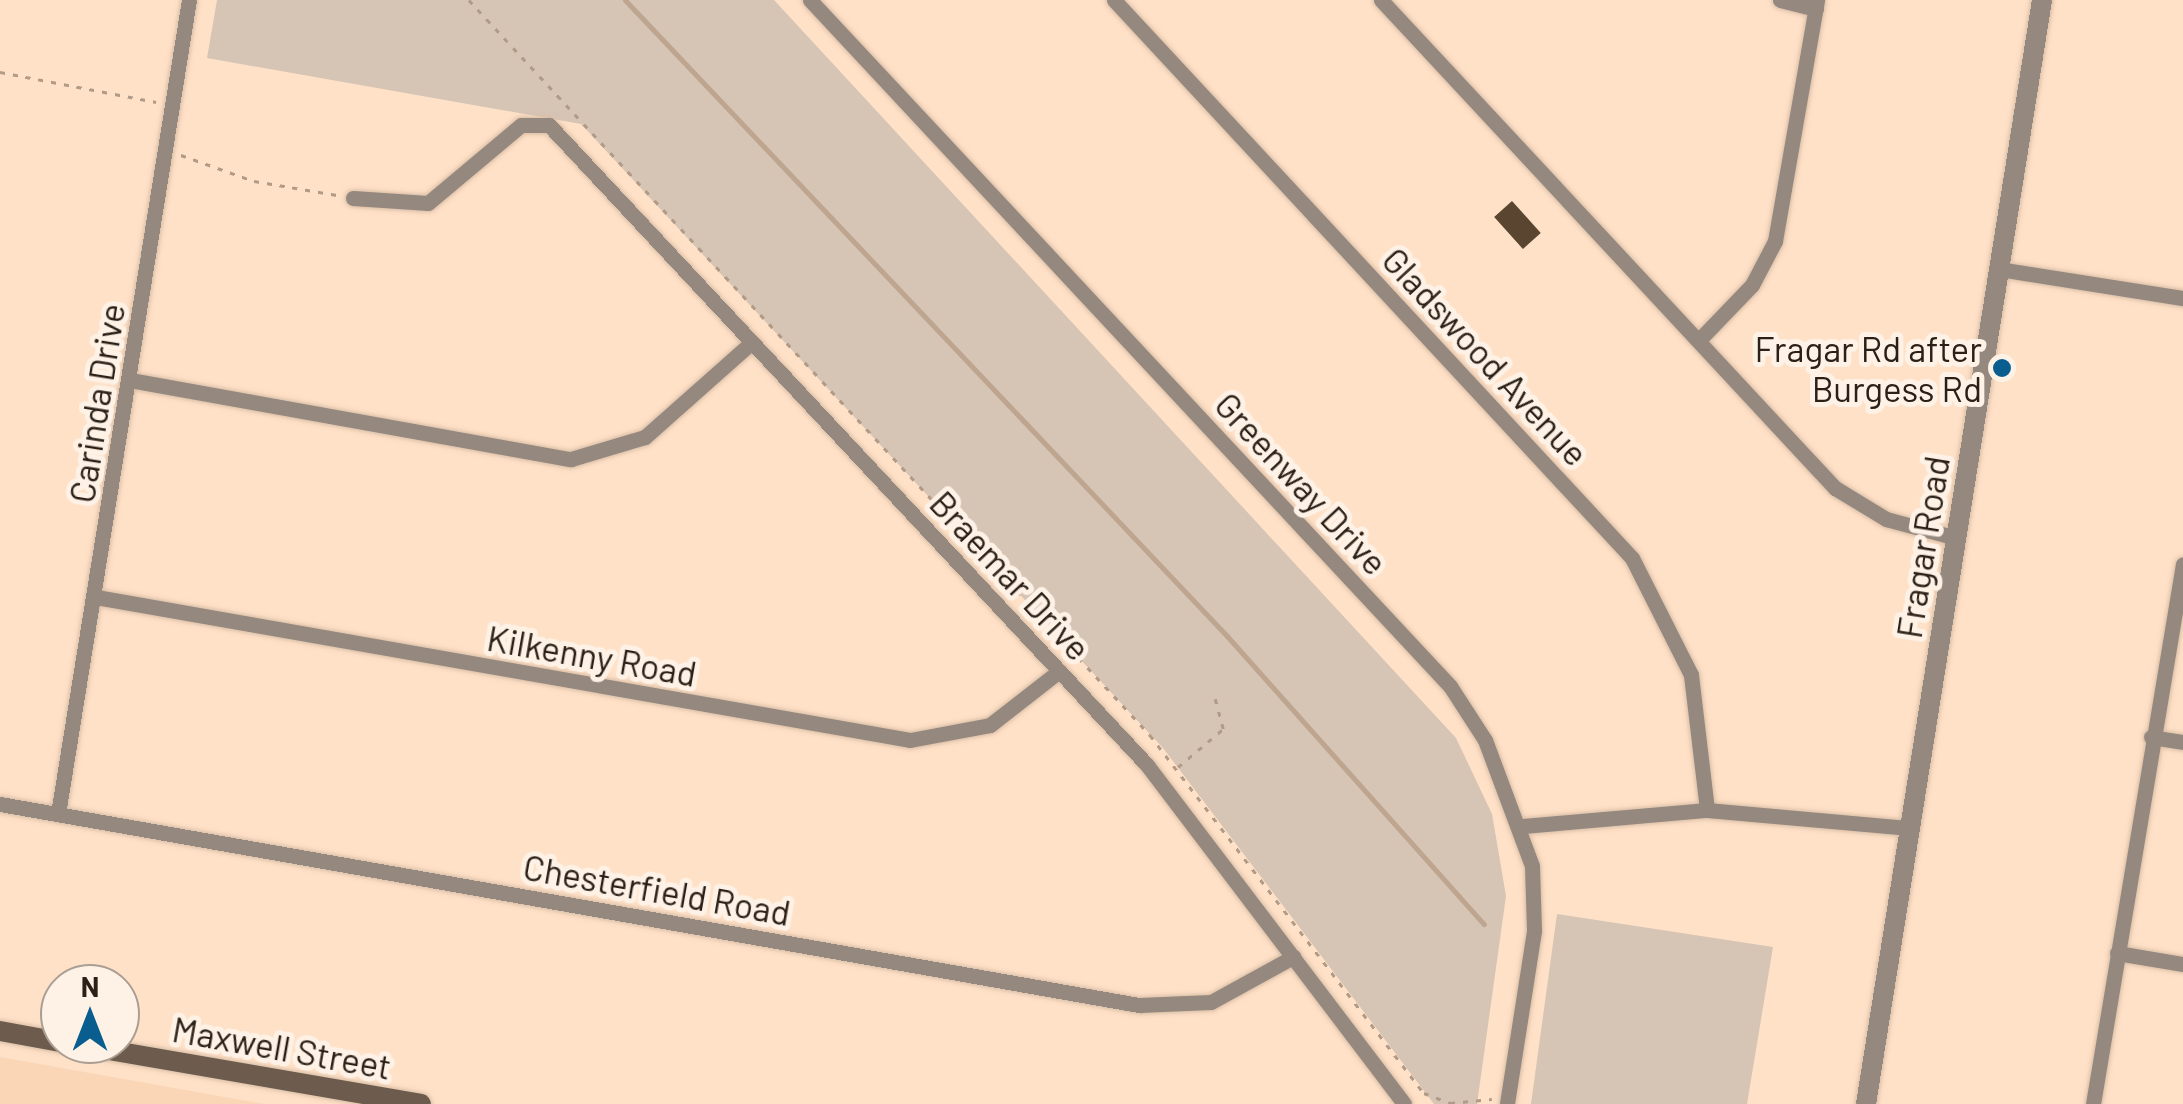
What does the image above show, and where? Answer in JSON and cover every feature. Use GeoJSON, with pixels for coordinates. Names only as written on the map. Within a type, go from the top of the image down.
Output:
{"type":"FeatureCollection","features":[{"type":"Feature","properties":{"kind":"main road"},"geometry":{"type":"LineString","coordinates":[[0,1031],[40,1038]]}},
{"type":"Feature","properties":{"kind":"main road","name":"Maxwell Street"},"geometry":{"type":"LineString","coordinates":[[140,1055],[421,1104]]}},
{"type":"Feature","properties":{"kind":"street","name":"Carinda Drive"},"geometry":{"type":"LineString","coordinates":[[58,814],[96,597],[189,0]]}},
{"type":"Feature","properties":{"kind":"street","name":"Greenway Drive"},"geometry":{"type":"LineString","coordinates":[[810,0],[1450,686],[1524,826],[1534,930],[1507,1104]]}},
{"type":"Feature","properties":{"kind":"street","name":"Gladswood Avenue"},"geometry":{"type":"LineString","coordinates":[[1114,0],[1632,558],[1690,675],[1706,810]]}},
{"type":"Feature","properties":{"kind":"street"},"geometry":{"type":"LineString","coordinates":[[1381,0],[1845,497],[1899,524],[1957,538]]}},
{"type":"Feature","properties":{"kind":"street"},"geometry":{"type":"LineString","coordinates":[[1699,340],[1752,285],[1776,240],[1817,5],[1780,0]]}},
{"type":"Feature","properties":{"kind":"street","name":"Fragar Road"},"geometry":{"type":"LineString","coordinates":[[1866,1104],[2042,0]]}},
{"type":"Feature","properties":{"kind":"street","name":"Braemar Drive"},"geometry":{"type":"LineString","coordinates":[[353,198],[428,203],[537,121],[751,342],[1147,765],[1404,1104]]}},
{"type":"Feature","properties":{"kind":"street"},"geometry":{"type":"LineString","coordinates":[[1999,269],[2183,298]]}},
{"type":"Feature","properties":{"kind":"street"},"geometry":{"type":"LineString","coordinates":[[130,380],[571,459],[645,437],[751,342]]}},
{"type":"Feature","properties":{"kind":"street"},"geometry":{"type":"LineString","coordinates":[[2093,1104],[2151,736],[2183,564]]}},
{"type":"Feature","properties":{"kind":"street","name":"Kilkenny Road"},"geometry":{"type":"LineString","coordinates":[[96,597],[910,740],[990,725],[1059,671]]}},
{"type":"Feature","properties":{"kind":"street"},"geometry":{"type":"LineString","coordinates":[[2151,736],[2183,742]]}},
{"type":"Feature","properties":{"kind":"street","name":"Chesterfield Road"},"geometry":{"type":"LineString","coordinates":[[0,804],[1154,1007],[1226,997],[1293,957]]}},
{"type":"Feature","properties":{"kind":"street"},"geometry":{"type":"LineString","coordinates":[[1524,826],[1706,810],[1910,828]]}},
{"type":"Feature","properties":{"kind":"street"},"geometry":{"type":"LineString","coordinates":[[2117,953],[2183,964]]}},
{"type":"Feature","properties":{"kind":"path"},"geometry":{"type":"LineString","coordinates":[[0,72],[147,100]]}},
{"type":"Feature","properties":{"kind":"path"},"geometry":{"type":"LineString","coordinates":[[164,153],[353,198]]}},
{"type":"Feature","properties":{"kind":"path"},"geometry":{"type":"LineString","coordinates":[[1177,768],[1223,729],[1215,700]]}},
{"type":"Feature","properties":{"kind":"shaded area"},"geometry":{"type":"Polygon","coordinates":[[[217,0],[774,0],[1456,738],[1492,814],[1506,896],[1477,1104],[1434,1104],[1163,748],[581,124],[207,58],[217,0]]]}},
{"type":"Feature","properties":{"kind":"shaded area"},"geometry":{"type":"Polygon","coordinates":[[[1557,914],[1773,947],[1747,1104],[1531,1104],[1557,914]]]}},
{"type":"Feature","properties":{"kind":"shaded area"},"geometry":{"type":"Polygon","coordinates":[[[0,1057],[265,1104],[0,1104],[0,1057]]]}},
{"type":"Feature","properties":{"kind":"building"},"geometry":{"type":"Polygon","coordinates":[[[1512,201],[1541,233],[1523,249],[1494,217],[1512,201]]]}},
{"type":"Feature","properties":{"kind":"waterway"},"geometry":{"type":"LineString","coordinates":[[625,0],[1227,636],[1484,924]]}},
{"type":"Feature","properties":{"kind":"place","name":"Fragar Rd after Burgess Rd"},"geometry":{"type":"Point","coordinates":[2002,368]}}]}
